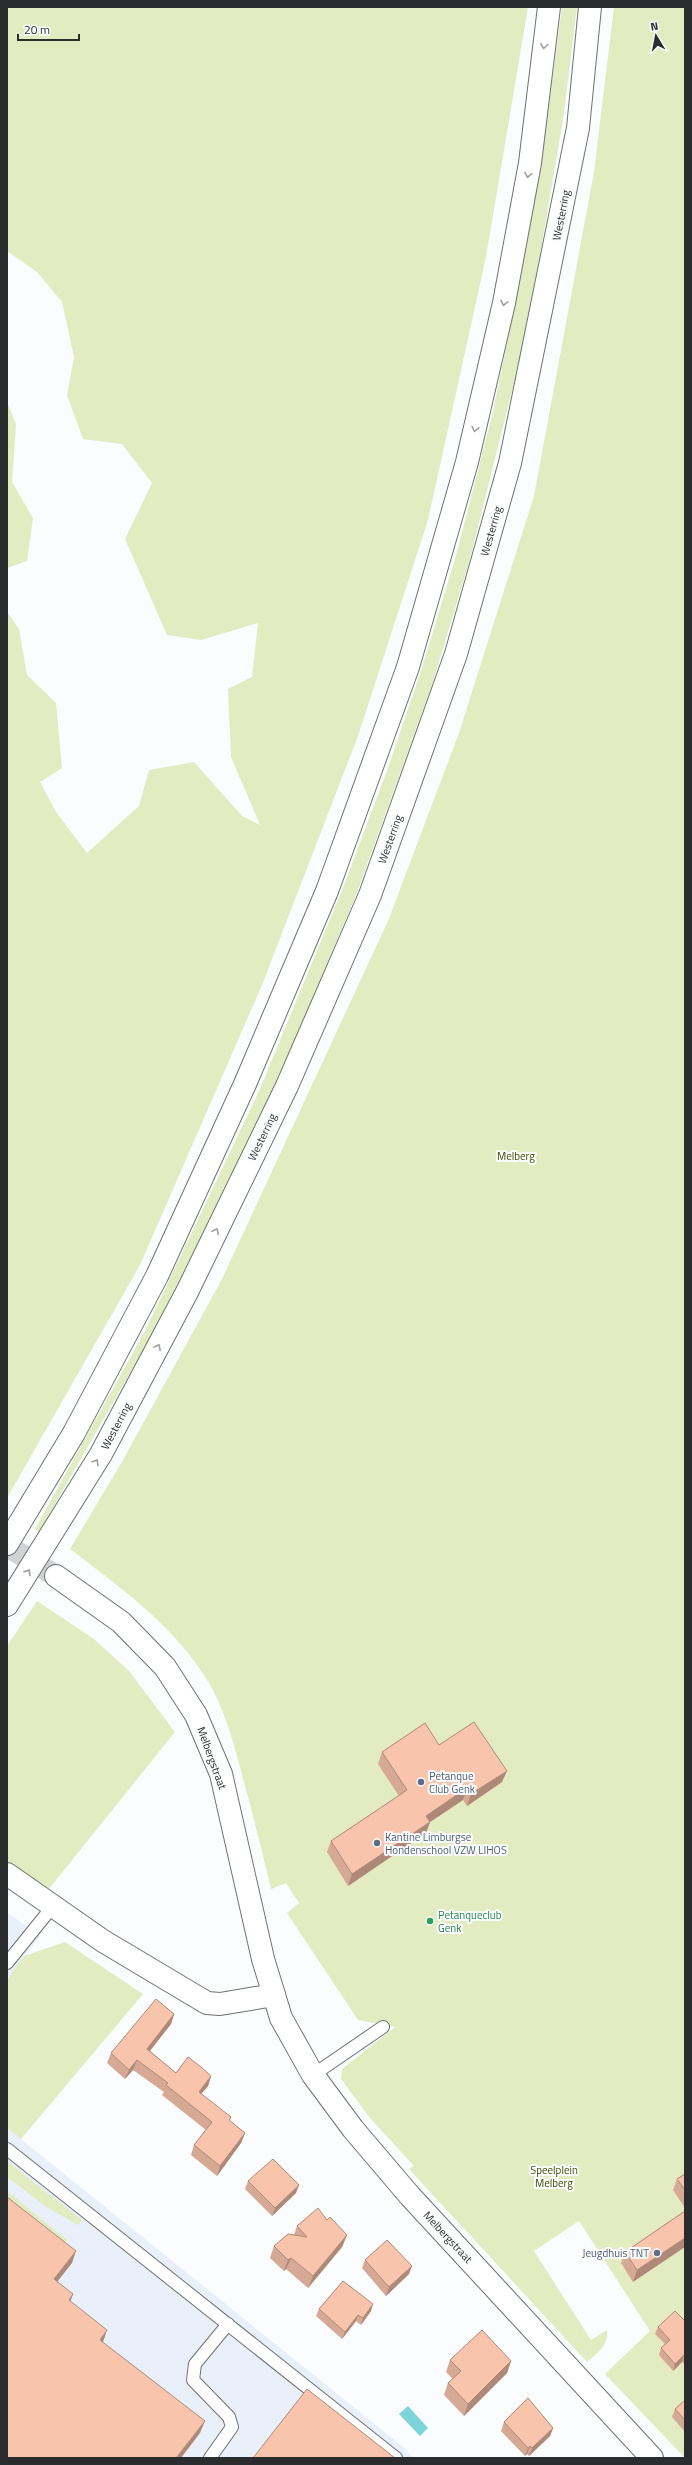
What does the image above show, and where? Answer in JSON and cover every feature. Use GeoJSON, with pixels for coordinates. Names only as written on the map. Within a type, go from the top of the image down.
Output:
{"type":"FeatureCollection","features":[{"type":"Feature","properties":{"kind":"main road"},"geometry":{"type":"LineString","coordinates":[[7,1544],[74,1433],[157,1276],[245,1084],[327,891],[408,667],[467,462],[504,303],[530,163],[548,7]]}},
{"type":"Feature","properties":{"kind":"main road","name":"Westerring"},"geometry":{"type":"LineString","coordinates":[[7,1606],[101,1454],[187,1292],[287,1086],[370,896],[456,654],[510,463],[578,128],[590,7]]}},
{"type":"Feature","properties":{"kind":"main road","name":"Melbergstraat"},"geometry":{"type":"LineString","coordinates":[[56,1576],[121,1622],[165,1667],[196,1715],[221,1774],[263,1959],[281,2018],[313,2075],[353,2129],[410,2196],[652,2458]]}},
{"type":"Feature","properties":{"kind":"main road"},"geometry":{"type":"LineString","coordinates":[[7,1874],[104,1941],[207,2003],[220,2004],[274,1995]]}},
{"type":"Feature","properties":{"kind":"lane"},"geometry":{"type":"LineString","coordinates":[[7,1963],[53,1906]]}},
{"type":"Feature","properties":{"kind":"lane"},"geometry":{"type":"LineString","coordinates":[[313,2075],[383,2027]]}},
{"type":"Feature","properties":{"kind":"lane"},"geometry":{"type":"LineString","coordinates":[[7,2149],[396,2458]]}},
{"type":"Feature","properties":{"kind":"lane"},"geometry":{"type":"LineString","coordinates":[[210,2458],[232,2427],[229,2417],[193,2380],[196,2364],[228,2324]]}},
{"type":"Feature","properties":{"kind":"shaded area"},"geometry":{"type":"Polygon","coordinates":[[[7,1913],[41,1935],[7,1980],[7,1913]]]}},
{"type":"Feature","properties":{"kind":"shaded area"},"geometry":{"type":"Polygon","coordinates":[[[7,2128],[403,2447],[413,2458],[7,2458],[7,2128]]]}},
{"type":"Feature","properties":{"kind":"green space"},"geometry":{"type":"Polygon","coordinates":[[[7,7],[528,7],[486,257],[428,520],[358,736],[262,985],[140,1265],[7,1498],[7,612],[19,629],[27,675],[56,703],[62,768],[40,782],[56,812],[87,853],[139,806],[149,770],[194,762],[242,816],[260,825],[231,757],[228,689],[252,677],[258,623],[201,640],[167,635],[125,539],[152,483],[122,444],[83,439],[67,395],[74,357],[62,302],[37,272],[7,251],[7,7]]]}},
{"type":"Feature","properties":{"kind":"green space"},"geometry":{"type":"Polygon","coordinates":[[[562,7],[577,7],[563,120],[527,331],[470,559],[433,682],[356,895],[274,1090],[239,1163],[150,1338],[39,1532],[35,1529],[146,1329],[259,1091],[343,888],[388,768],[422,668],[457,552],[492,416],[514,310],[545,134],[562,7]]]}},
{"type":"Feature","properties":{"kind":"green space"},"geometry":{"type":"Polygon","coordinates":[[[614,7],[685,7],[685,2458],[605,2374],[650,2331],[579,2221],[534,2251],[591,2340],[607,2330],[606,2340],[602,2349],[587,2362],[409,2169],[414,2166],[370,2118],[341,2079],[342,2069],[395,2027],[358,2020],[287,1913],[299,1903],[286,1883],[271,1889],[228,1726],[215,1694],[196,1663],[164,1626],[128,1594],[70,1549],[123,1460],[222,1279],[388,921],[459,733],[534,496],[594,172],[614,7]]]}},
{"type":"Feature","properties":{"kind":"green space"},"geometry":{"type":"Polygon","coordinates":[[[7,402],[16,424],[12,482],[33,518],[27,561],[7,568],[7,402]]]}},
{"type":"Feature","properties":{"kind":"green space"},"geometry":{"type":"Polygon","coordinates":[[[37,1601],[94,1639],[129,1671],[175,1732],[48,1890],[7,1862],[7,1646],[37,1601]]]}},
{"type":"Feature","properties":{"kind":"green space"},"geometry":{"type":"Polygon","coordinates":[[[65,1942],[143,1994],[21,2139],[7,2128],[7,1980],[24,1956],[65,1942]]]}},
{"type":"Feature","properties":{"kind":"green space"},"geometry":{"type":"Polygon","coordinates":[[[7,2161],[82,2220],[78,2225],[48,2208],[7,2177],[7,2161]]]}},
{"type":"Feature","properties":{"kind":"green space"},"geometry":{"type":"Polygon","coordinates":[[[7,2191],[67,2240],[62,2248],[7,2205],[7,2191]]]}},
{"type":"Feature","properties":{"kind":"water"},"geometry":{"type":"Polygon","coordinates":[[[408,2406],[428,2428],[420,2436],[399,2414],[408,2406]]]}},
{"type":"Feature","properties":{"kind":"building"},"geometry":{"type":"Polygon","coordinates":[[[474,1722],[507,1771],[471,1794],[467,1788],[426,1816],[430,1822],[352,1874],[331,1841],[407,1790],[382,1752],[425,1723],[439,1745],[474,1722]]]}},
{"type":"Feature","properties":{"kind":"building"},"geometry":{"type":"Polygon","coordinates":[[[156,1999],[174,2014],[147,2049],[176,2073],[188,2057],[201,2067],[211,2076],[199,2092],[231,2117],[229,2120],[245,2133],[220,2166],[194,2145],[212,2122],[166,2085],[168,2083],[137,2060],[129,2070],[111,2053],[156,1999]]]}},
{"type":"Feature","properties":{"kind":"building"},"geometry":{"type":"Polygon","coordinates":[[[273,2159],[299,2185],[275,2208],[248,2181],[273,2159]]]}},
{"type":"Feature","properties":{"kind":"building"},"geometry":{"type":"Polygon","coordinates":[[[685,2174],[685,2190],[677,2179],[685,2174]]]}},
{"type":"Feature","properties":{"kind":"building"},"geometry":{"type":"Polygon","coordinates":[[[7,2197],[76,2251],[54,2279],[73,2294],[69,2300],[107,2330],[100,2340],[205,2421],[176,2458],[7,2458],[7,2197]]]}},
{"type":"Feature","properties":{"kind":"building"},"geometry":{"type":"Polygon","coordinates":[[[318,2208],[327,2220],[330,2217],[347,2235],[313,2276],[291,2258],[288,2260],[274,2246],[288,2234],[307,2237],[297,2226],[318,2208]]]}},
{"type":"Feature","properties":{"kind":"building"},"geometry":{"type":"Polygon","coordinates":[[[685,2211],[685,2238],[637,2270],[625,2252],[685,2211]]]}},
{"type":"Feature","properties":{"kind":"building"},"geometry":{"type":"Polygon","coordinates":[[[387,2240],[412,2266],[389,2287],[365,2260],[387,2240]]]}},
{"type":"Feature","properties":{"kind":"building"},"geometry":{"type":"Polygon","coordinates":[[[343,2281],[373,2304],[363,2318],[358,2315],[345,2332],[319,2309],[343,2281]]]}},
{"type":"Feature","properties":{"kind":"building"},"geometry":{"type":"Polygon","coordinates":[[[675,2311],[685,2321],[685,2356],[684,2355],[675,2364],[661,2348],[670,2340],[658,2327],[675,2311]]]}},
{"type":"Feature","properties":{"kind":"building"},"geometry":{"type":"Polygon","coordinates":[[[482,2330],[511,2361],[468,2404],[448,2383],[461,2371],[450,2360],[482,2330]]]}},
{"type":"Feature","properties":{"kind":"building"},"geometry":{"type":"Polygon","coordinates":[[[307,2389],[395,2458],[253,2458],[307,2389]]]}},
{"type":"Feature","properties":{"kind":"building"},"geometry":{"type":"Polygon","coordinates":[[[528,2398],[553,2428],[532,2448],[530,2446],[528,2448],[504,2422],[528,2398]]]}},
{"type":"Feature","properties":{"kind":"building"},"geometry":{"type":"Polygon","coordinates":[[[685,2400],[685,2420],[675,2409],[685,2400]]]}},
{"type":"Feature","properties":{"kind":"tunnel"},"geometry":{"type":"LineString","coordinates":[[7,1546],[56,1576]]}},
{"type":"Feature","properties":{"kind":"place","name":"Petanque Club Genk"},"geometry":{"type":"Point","coordinates":[421,1782]}},
{"type":"Feature","properties":{"kind":"place","name":"Kantine Limburgse Hondenschool VZW LIHOS"},"geometry":{"type":"Point","coordinates":[377,1843]}},
{"type":"Feature","properties":{"kind":"place","name":"Petanqueclub Genk"},"geometry":{"type":"Point","coordinates":[430,1921]}},
{"type":"Feature","properties":{"kind":"place","name":"Jeugdhuis TNT"},"geometry":{"type":"Point","coordinates":[657,2253]}},
{"type":"Feature","properties":{"kind":"park label","name":"Melberg"},"geometry":{"type":"Point","coordinates":[516,1156]}},
{"type":"Feature","properties":{"kind":"park label","name":"Speelplein Melberg"},"geometry":{"type":"Point","coordinates":[554,2176]}}]}
